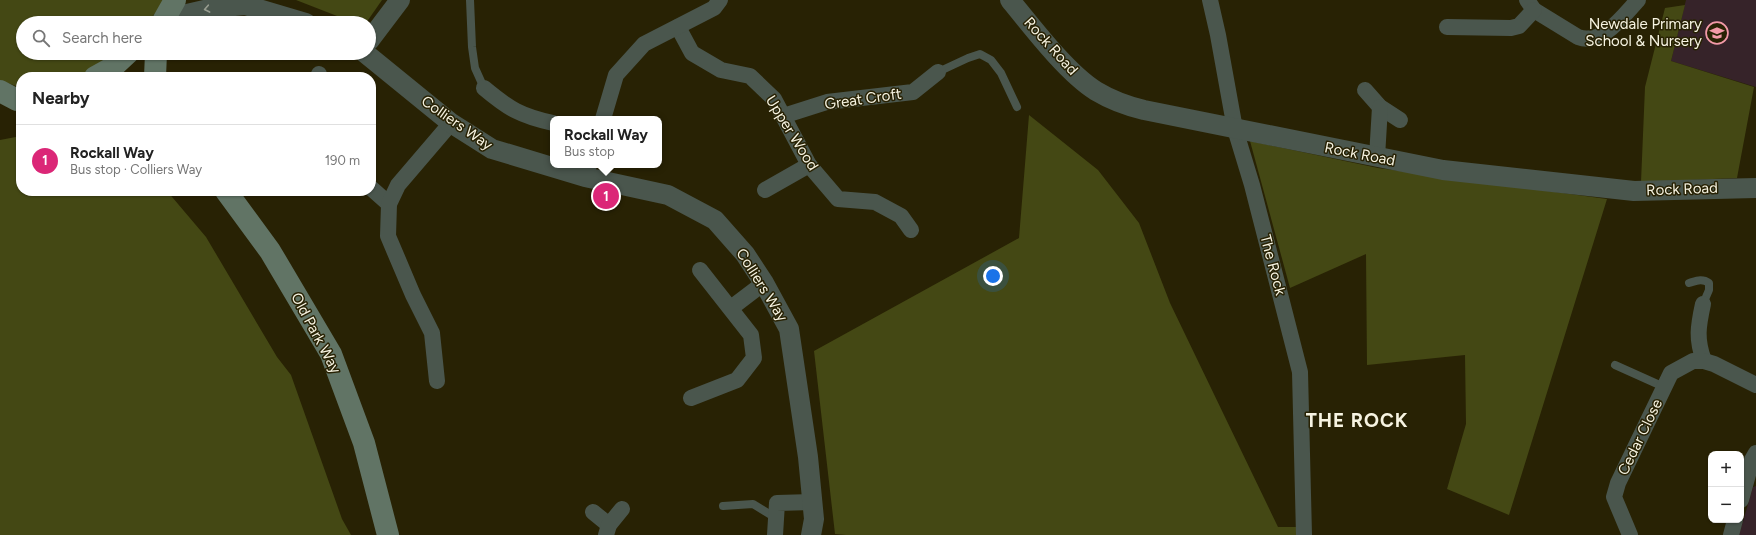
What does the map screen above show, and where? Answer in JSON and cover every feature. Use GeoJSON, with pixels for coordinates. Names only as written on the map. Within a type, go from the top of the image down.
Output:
{"type":"FeatureCollection","features":[{"type":"Feature","properties":{"kind":"main road"},"geometry":{"type":"LineString","coordinates":[[166,16],[175,0]]}},
{"type":"Feature","properties":{"kind":"main road"},"geometry":{"type":"LineString","coordinates":[[104,72],[120,60]]}},
{"type":"Feature","properties":{"kind":"main road"},"geometry":{"type":"LineString","coordinates":[[155,72],[156,60]]}},
{"type":"Feature","properties":{"kind":"main road","name":"Old Park Way"},"geometry":{"type":"LineString","coordinates":[[230,196],[270,251],[331,354],[364,443],[388,535]]}},
{"type":"Feature","properties":{"kind":"street"},"geometry":{"type":"LineString","coordinates":[[376,32],[400,0]]}},
{"type":"Feature","properties":{"kind":"street"},"geometry":{"type":"LineString","coordinates":[[604,116],[616,75],[644,44],[714,8],[720,0]]}},
{"type":"Feature","properties":{"kind":"street","name":"Rock Road"},"geometry":{"type":"LineString","coordinates":[[1010,0],[1068,66],[1086,84],[1115,101],[1136,108],[1443,170],[1634,191],[1756,188]]}},
{"type":"Feature","properties":{"kind":"street","name":"The Rock"},"geometry":{"type":"LineString","coordinates":[[1210,0],[1235,129],[1252,185],[1300,372],[1304,535]]}},
{"type":"Feature","properties":{"kind":"street"},"geometry":{"type":"LineString","coordinates":[[1447,27],[1511,28],[1519,26],[1531,5],[1578,37],[1586,40],[1603,34],[1619,21],[1638,0]]}},
{"type":"Feature","properties":{"kind":"street"},"geometry":{"type":"LineString","coordinates":[[182,16],[213,8],[242,3],[284,16]]}},
{"type":"Feature","properties":{"kind":"street","name":"Upper Wood"},"geometry":{"type":"LineString","coordinates":[[678,27],[692,53],[721,70],[750,76],[774,99],[809,165],[838,199],[876,202],[901,216],[911,230]]}},
{"type":"Feature","properties":{"kind":"street","name":"Colliers Way"},"geometry":{"type":"LineString","coordinates":[[374,60],[451,122],[492,149],[550,162]]}},
{"type":"Feature","properties":{"kind":"street","name":"Great Croft"},"geometry":{"type":"LineString","coordinates":[[783,116],[827,102],[914,92],[938,72]]}},
{"type":"Feature","properties":{"kind":"street"},"geometry":{"type":"LineString","coordinates":[[484,88],[505,106],[532,119],[550,122]]}},
{"type":"Feature","properties":{"kind":"street"},"geometry":{"type":"LineString","coordinates":[[1366,90],[1380,107],[1400,120]]}},
{"type":"Feature","properties":{"kind":"street"},"geometry":{"type":"LineString","coordinates":[[1377,157],[1380,107]]}},
{"type":"Feature","properties":{"kind":"street"},"geometry":{"type":"LineString","coordinates":[[437,381],[432,333],[413,295],[388,236],[389,204],[398,185],[451,122]]}},
{"type":"Feature","properties":{"kind":"street"},"geometry":{"type":"LineString","coordinates":[[765,190],[809,165]]}},
{"type":"Feature","properties":{"kind":"street","name":"Colliers Way"},"geometry":{"type":"LineString","coordinates":[[574,168],[668,194],[714,220],[745,254],[764,283],[789,329],[808,457],[814,519],[811,535]]}},
{"type":"Feature","properties":{"kind":"street"},"geometry":{"type":"LineString","coordinates":[[376,192],[389,204]]}},
{"type":"Feature","properties":{"kind":"street"},"geometry":{"type":"LineString","coordinates":[[691,398],[737,380],[754,358],[751,335],[700,270]]}},
{"type":"Feature","properties":{"kind":"street"},"geometry":{"type":"LineString","coordinates":[[731,308],[764,283]]}},
{"type":"Feature","properties":{"kind":"street"},"geometry":{"type":"LineString","coordinates":[[1703,304],[1698,334],[1699,348],[1704,361],[1714,364],[1756,385]]}},
{"type":"Feature","properties":{"kind":"street","name":"Cedar Close"},"geometry":{"type":"LineString","coordinates":[[1630,535],[1614,497],[1618,483],[1671,373],[1694,361],[1704,361]]}},
{"type":"Feature","properties":{"kind":"street"},"geometry":{"type":"LineString","coordinates":[[1744,489],[1752,460],[1756,453]]}},
{"type":"Feature","properties":{"kind":"street"},"geometry":{"type":"LineString","coordinates":[[775,535],[777,503],[812,502]]}},
{"type":"Feature","properties":{"kind":"street"},"geometry":{"type":"LineString","coordinates":[[592,512],[607,530],[622,508]]}},
{"type":"Feature","properties":{"kind":"street"},"geometry":{"type":"LineString","coordinates":[[1731,535],[1734,523]]}},
{"type":"Feature","properties":{"kind":"lane"},"geometry":{"type":"LineString","coordinates":[[470,0],[472,47],[475,68],[484,88]]}},
{"type":"Feature","properties":{"kind":"lane"},"geometry":{"type":"LineString","coordinates":[[938,72],[980,54],[991,60],[1001,73],[1016,106]]}},
{"type":"Feature","properties":{"kind":"lane"},"geometry":{"type":"LineString","coordinates":[[1689,283],[1699,280],[1709,283],[1709,290],[1703,304]]}},
{"type":"Feature","properties":{"kind":"lane"},"geometry":{"type":"LineString","coordinates":[[1615,365],[1664,387]]}},
{"type":"Feature","properties":{"kind":"lane"},"geometry":{"type":"LineString","coordinates":[[723,506],[753,504],[776,518]]}},
{"type":"Feature","properties":{"kind":"shaded area","name":"Newdale Primary School & Nursery"},"geometry":{"type":"Polygon","coordinates":[[[1686,0],[1756,0],[1756,87],[1671,61],[1686,0]]]}},
{"type":"Feature","properties":{"kind":"shaded area"},"geometry":{"type":"Polygon","coordinates":[[[1756,486],[1756,535],[1739,535],[1742,523],[1744,523],[1744,518],[1753,487],[1756,486]]]}},
{"type":"Feature","properties":{"kind":"green space"},"geometry":{"type":"Polygon","coordinates":[[[0,0],[163,0],[161,6],[153,16],[16,16],[16,60],[107,60],[91,72],[16,72],[16,86],[0,80],[0,0]]]}},
{"type":"Feature","properties":{"kind":"green space"},"geometry":{"type":"Polygon","coordinates":[[[296,0],[382,0],[371,16],[337,16],[296,0]]]}},
{"type":"Feature","properties":{"kind":"green space"},"geometry":{"type":"Polygon","coordinates":[[[1685,5],[1671,61],[1754,87],[1737,178],[1641,182],[1645,87],[1665,8],[1685,5]]]}},
{"type":"Feature","properties":{"kind":"green space"},"geometry":{"type":"Polygon","coordinates":[[[1029,115],[1098,170],[1139,223],[1170,303],[1278,527],[1310,527],[1311,535],[835,534],[814,351],[1019,238],[1029,115]]]}},
{"type":"Feature","properties":{"kind":"green space"},"geometry":{"type":"Polygon","coordinates":[[[16,137],[16,196],[171,196],[206,237],[277,357],[291,375],[342,519],[351,535],[0,535],[0,140],[16,137]]]}},
{"type":"Feature","properties":{"kind":"green space"},"geometry":{"type":"Polygon","coordinates":[[[1250,141],[1378,168],[1607,199],[1509,515],[1447,489],[1466,424],[1465,355],[1367,365],[1366,254],[1290,288],[1250,141]]]}},
{"type":"Feature","properties":{"kind":"place","name":"Newdale Primary School & Nursery"},"geometry":{"type":"Point","coordinates":[1717,33]}},
{"type":"Feature","properties":{"kind":"place","name":"Rockall Way"},"geometry":{"type":"Point","coordinates":[606,196]}},
{"type":"Feature","properties":{"kind":"district","name":"THE ROCK"},"geometry":{"type":"Point","coordinates":[1357,420]}}]}
